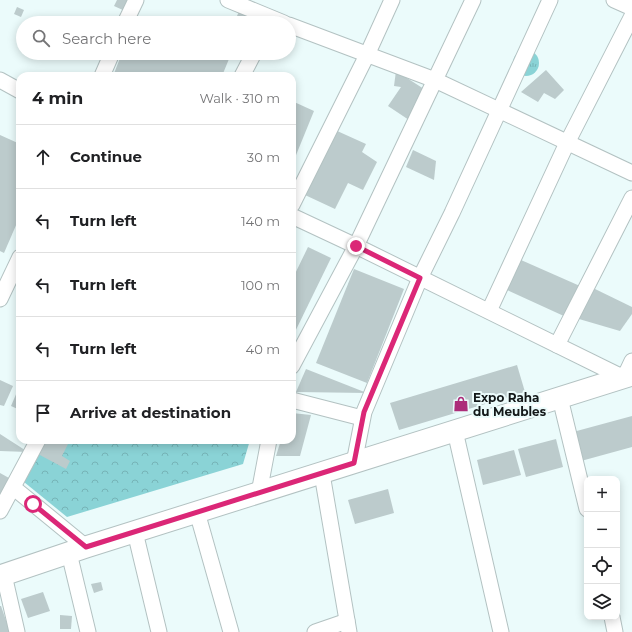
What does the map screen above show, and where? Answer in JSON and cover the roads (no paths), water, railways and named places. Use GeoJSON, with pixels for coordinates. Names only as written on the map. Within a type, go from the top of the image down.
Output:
{"type":"FeatureCollection","features":[{"type":"Feature","properties":{"kind":"street"},"geometry":{"type":"LineString","coordinates":[[128,16],[136,0]]}},
{"type":"Feature","properties":{"kind":"street"},"geometry":{"type":"LineString","coordinates":[[228,0],[244,3],[266,16]]}},
{"type":"Feature","properties":{"kind":"street"},"geometry":{"type":"LineString","coordinates":[[296,197],[367,55],[392,0]]}},
{"type":"Feature","properties":{"kind":"street"},"geometry":{"type":"LineString","coordinates":[[296,358],[356,246],[473,0]]}},
{"type":"Feature","properties":{"kind":"street"},"geometry":{"type":"LineString","coordinates":[[354,463],[362,418],[420,278],[452,214],[498,109],[550,0]]}},
{"type":"Feature","properties":{"kind":"street"},"geometry":{"type":"LineString","coordinates":[[614,0],[632,8]]}},
{"type":"Feature","properties":{"kind":"street"},"geometry":{"type":"LineString","coordinates":[[488,311],[567,143],[632,16]]}},
{"type":"Feature","properties":{"kind":"street"},"geometry":{"type":"LineString","coordinates":[[296,28],[435,80],[632,173]]}},
{"type":"Feature","properties":{"kind":"street"},"geometry":{"type":"LineString","coordinates":[[104,72],[109,60]]}},
{"type":"Feature","properties":{"kind":"street"},"geometry":{"type":"LineString","coordinates":[[244,72],[250,60]]}},
{"type":"Feature","properties":{"kind":"street"},"geometry":{"type":"LineString","coordinates":[[0,80],[16,88]]}},
{"type":"Feature","properties":{"kind":"street"},"geometry":{"type":"LineString","coordinates":[[557,345],[632,198]]}},
{"type":"Feature","properties":{"kind":"street"},"geometry":{"type":"LineString","coordinates":[[296,218],[557,345],[629,371]]}},
{"type":"Feature","properties":{"kind":"street"},"geometry":{"type":"LineString","coordinates":[[0,299],[14,283]]}},
{"type":"Feature","properties":{"kind":"street"},"geometry":{"type":"LineString","coordinates":[[17,632],[2,575],[560,398],[629,371]]}},
{"type":"Feature","properties":{"kind":"street"},"geometry":{"type":"LineString","coordinates":[[560,398],[584,497]]}},
{"type":"Feature","properties":{"kind":"street"},"geometry":{"type":"LineString","coordinates":[[296,401],[362,418]]}},
{"type":"Feature","properties":{"kind":"street"},"geometry":{"type":"LineString","coordinates":[[455,431],[501,632]]}},
{"type":"Feature","properties":{"kind":"street"},"geometry":{"type":"LineString","coordinates":[[0,511],[14,488],[36,444]]}},
{"type":"Feature","properties":{"kind":"street"},"geometry":{"type":"LineString","coordinates":[[259,493],[267,444]]}},
{"type":"Feature","properties":{"kind":"street"},"geometry":{"type":"LineString","coordinates":[[315,632],[348,627],[322,474]]}},
{"type":"Feature","properties":{"kind":"street"},"geometry":{"type":"LineString","coordinates":[[14,488],[78,550],[88,632]]}},
{"type":"Feature","properties":{"kind":"street"},"geometry":{"type":"LineString","coordinates":[[197,512],[231,632]]}},
{"type":"Feature","properties":{"kind":"street"},"geometry":{"type":"LineString","coordinates":[[136,532],[159,632]]}},
{"type":"Feature","properties":{"kind":"street"},"geometry":{"type":"LineString","coordinates":[[613,620],[615,632]]}},
{"type":"Feature","properties":{"kind":"place","name":"Expo Raha du Meubles"},"geometry":{"type":"Point","coordinates":[461,404]}}]}
